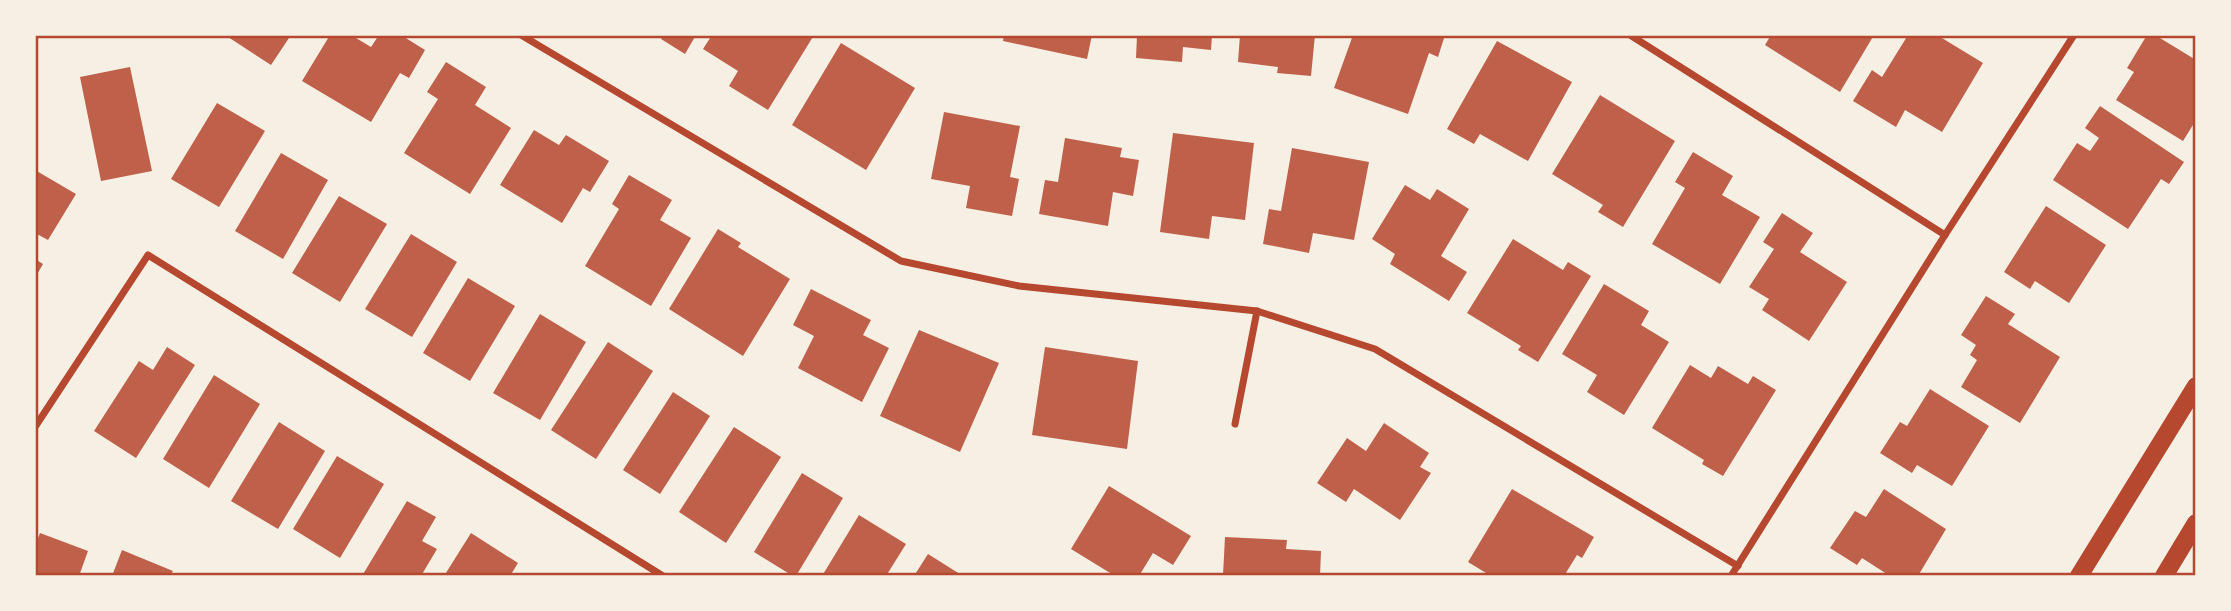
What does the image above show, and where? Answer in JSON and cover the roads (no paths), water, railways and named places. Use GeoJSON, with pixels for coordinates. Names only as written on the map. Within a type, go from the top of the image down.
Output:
{"type":"FeatureCollection","features":[{"type":"Feature","properties":{"kind":"main road"},"geometry":{"type":"LineString","coordinates":[[2079,576],[2196,386]]}},
{"type":"Feature","properties":{"kind":"main road"},"geometry":{"type":"LineString","coordinates":[[2164,576],[2196,523]]}},
{"type":"Feature","properties":{"kind":"street"},"geometry":{"type":"LineString","coordinates":[[521,35],[901,261],[1019,286],[1257,311],[1375,349],[1738,566]]}},
{"type":"Feature","properties":{"kind":"street"},"geometry":{"type":"LineString","coordinates":[[1630,35],[1945,235]]}},
{"type":"Feature","properties":{"kind":"street"},"geometry":{"type":"LineString","coordinates":[[1731,576],[2074,35]]}},
{"type":"Feature","properties":{"kind":"street"},"geometry":{"type":"LineString","coordinates":[[35,427],[148,256],[663,576]]}},
{"type":"Feature","properties":{"kind":"street"},"geometry":{"type":"LineString","coordinates":[[1236,424],[1257,311]]}}]}
